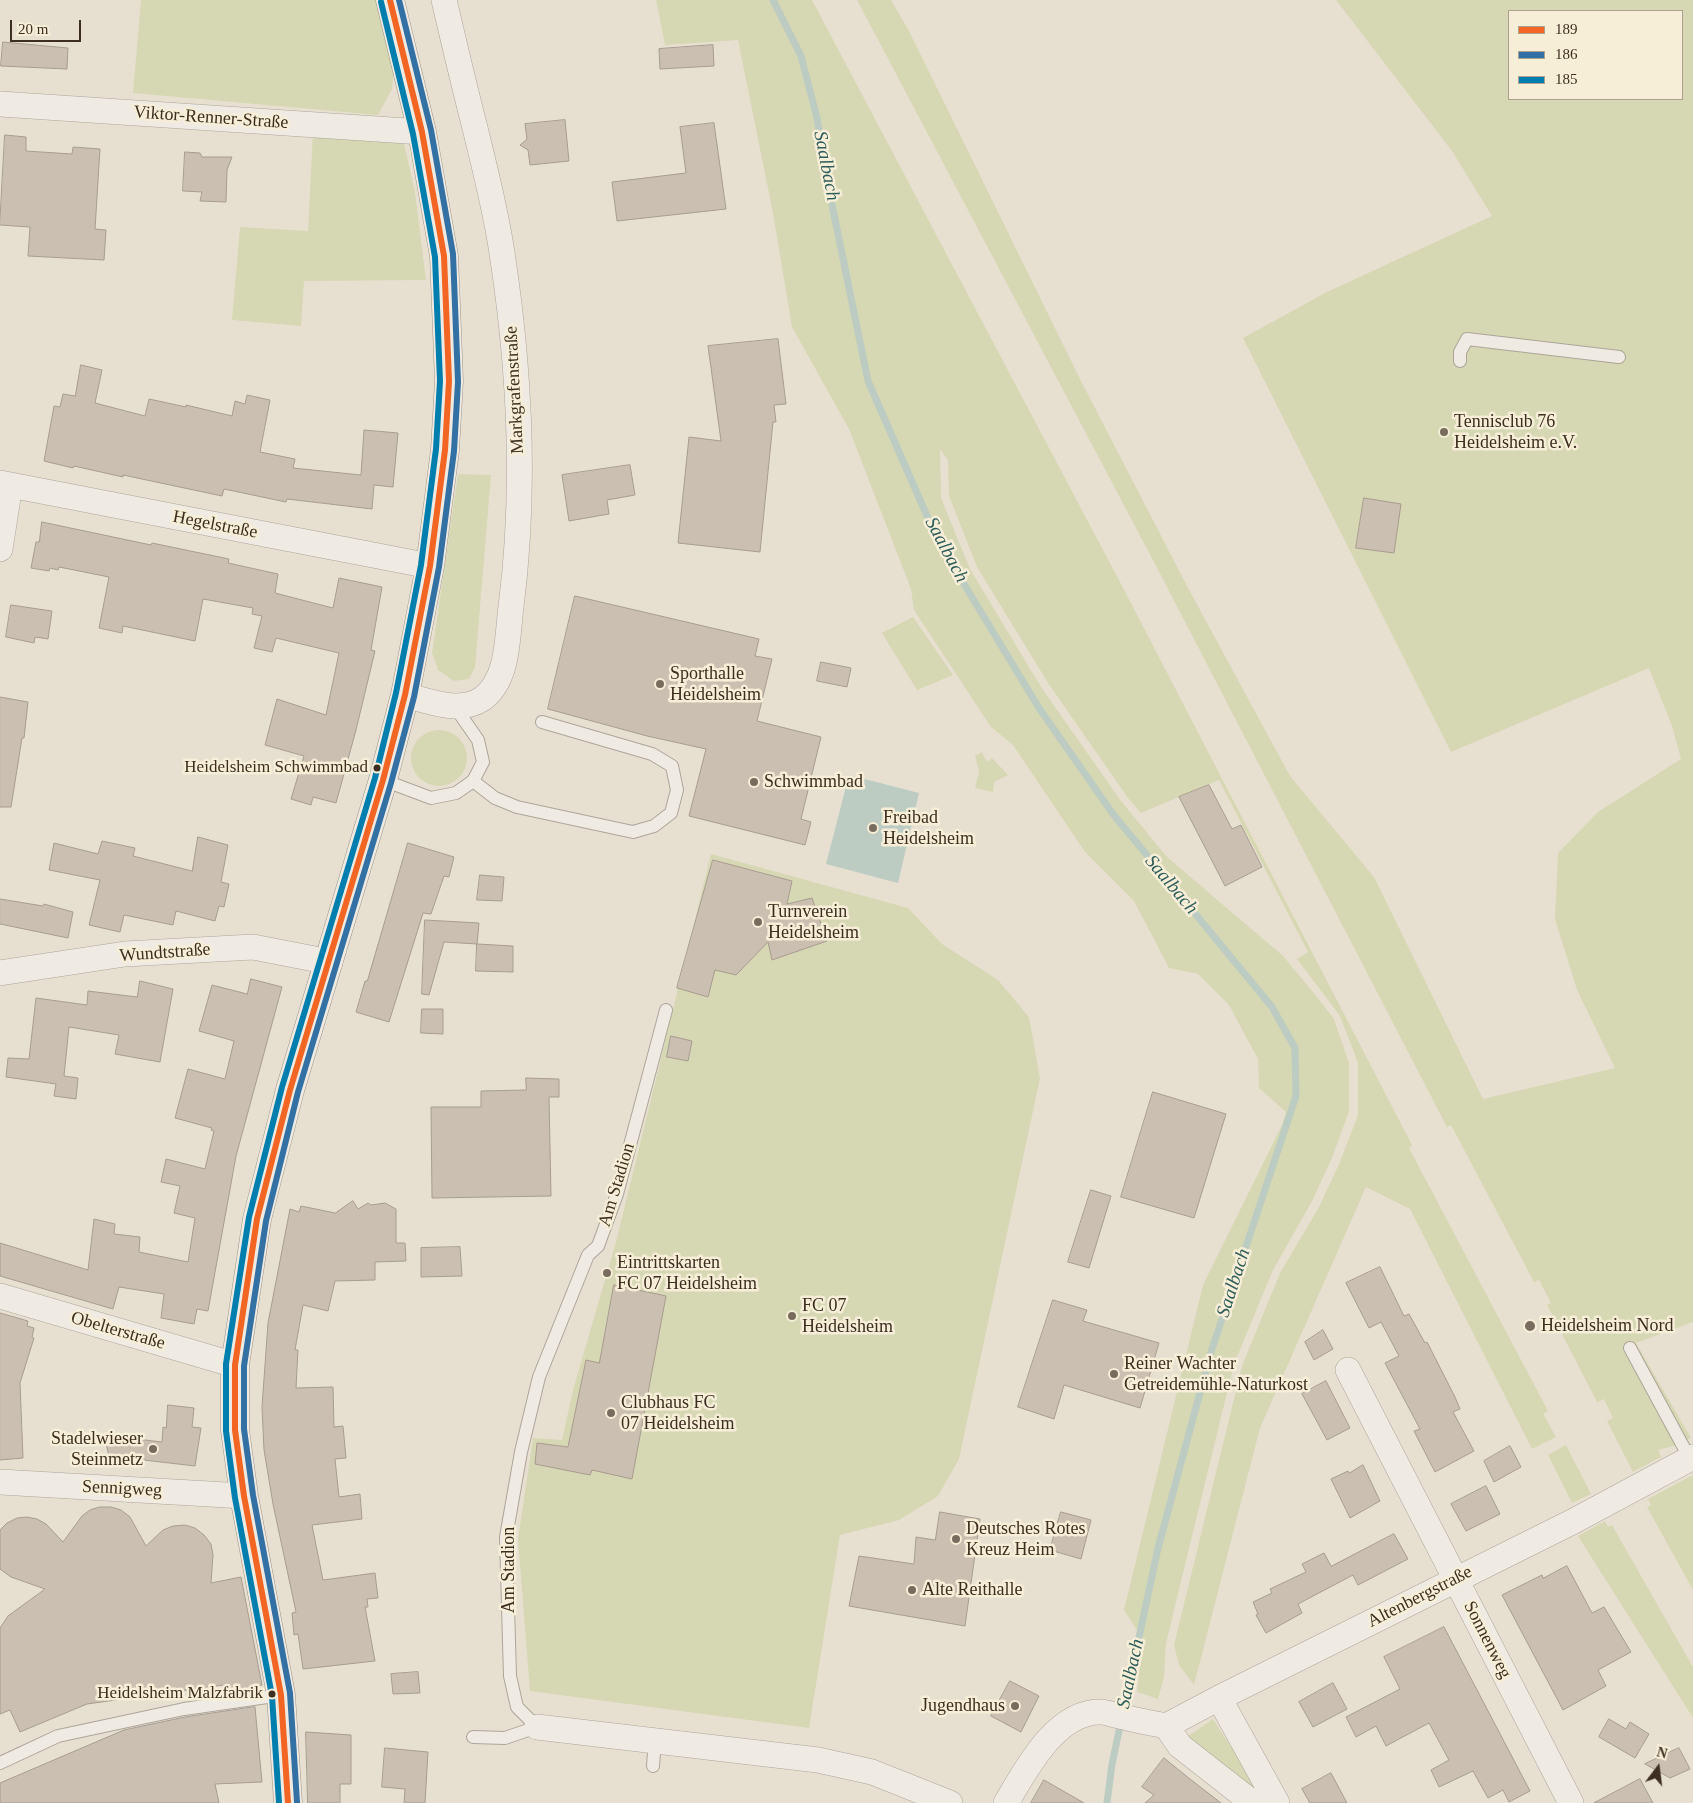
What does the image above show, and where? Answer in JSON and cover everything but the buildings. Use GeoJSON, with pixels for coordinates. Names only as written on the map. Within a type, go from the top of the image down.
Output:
{"type":"FeatureCollection","features":[{"type":"Feature","properties":{"kind":"street"},"geometry":{"type":"LineString","coordinates":[[288,1803],[281,1695],[244,1496],[235,1430],[235,1365],[258,1219],[290,1090],[330,962],[383,780],[405,695],[430,566],[445,450],[449,381],[444,256],[422,132],[390,0]]}},
{"type":"Feature","properties":{"kind":"street","name":"Markgrafenstraße"},"geometry":{"type":"LineString","coordinates":[[405,695],[455,707],[472,705],[484,698],[497,684],[503,667],[516,561],[519,430],[514,344],[502,252],[488,182],[444,0]]}},
{"type":"Feature","properties":{"kind":"street","name":"Viktor-Renner-Straße"},"geometry":{"type":"LineString","coordinates":[[0,104],[422,132]]}},
{"type":"Feature","properties":{"kind":"street"},"geometry":{"type":"LineString","coordinates":[[0,549],[5,484]]}},
{"type":"Feature","properties":{"kind":"street","name":"Hegelstraße"},"geometry":{"type":"LineString","coordinates":[[5,484],[430,566]]}},
{"type":"Feature","properties":{"kind":"street","name":"Wundtstraße"},"geometry":{"type":"LineString","coordinates":[[0,973],[125,954],[253,948],[330,962]]}},
{"type":"Feature","properties":{"kind":"street","name":"Obelterstraße"},"geometry":{"type":"LineString","coordinates":[[0,1296],[235,1365]]}},
{"type":"Feature","properties":{"kind":"street","name":"Sonnenweg"},"geometry":{"type":"LineString","coordinates":[[1348,1370],[1571,1803]]}},
{"type":"Feature","properties":{"kind":"street","name":"Altenbergstraße"},"geometry":{"type":"LineString","coordinates":[[1155,1724],[1219,1698],[1572,1522],[1686,1461]]}},
{"type":"Feature","properties":{"kind":"street","name":"Sennigweg"},"geometry":{"type":"LineString","coordinates":[[0,1482],[244,1496]]}},
{"type":"Feature","properties":{"kind":"street"},"geometry":{"type":"LineString","coordinates":[[1219,1698],[1277,1803]]}},
{"type":"Feature","properties":{"kind":"street"},"geometry":{"type":"LineString","coordinates":[[1006,1803],[1037,1752],[1061,1728],[1089,1713],[1103,1712],[1155,1724],[1253,1803]]}},
{"type":"Feature","properties":{"kind":"street"},"geometry":{"type":"LineString","coordinates":[[538,1727],[818,1760],[872,1772],[950,1803]]}},
{"type":"Feature","properties":{"kind":"lane"},"geometry":{"type":"LineString","coordinates":[[1460,361],[1460,352],[1467,339],[1619,357]]}},
{"type":"Feature","properties":{"kind":"lane"},"geometry":{"type":"LineString","coordinates":[[383,780],[431,798],[456,793],[473,782],[483,762],[480,747],[478,740],[455,707]]}},
{"type":"Feature","properties":{"kind":"lane"},"geometry":{"type":"LineString","coordinates":[[473,782],[495,798],[517,807],[633,832],[654,826],[671,813],[677,790],[672,766],[652,754],[542,722]]}},
{"type":"Feature","properties":{"kind":"lane","name":"Am Stadion"},"geometry":{"type":"LineString","coordinates":[[538,1727],[517,1707],[510,1676],[506,1537],[518,1471],[539,1377],[588,1255],[598,1246],[617,1194],[666,1010]]}},
{"type":"Feature","properties":{"kind":"lane"},"geometry":{"type":"LineString","coordinates":[[1630,1348],[1686,1461]]}},
{"type":"Feature","properties":{"kind":"lane"},"geometry":{"type":"LineString","coordinates":[[0,1763],[58,1736],[184,1709],[281,1695]]}},
{"type":"Feature","properties":{"kind":"lane"},"geometry":{"type":"LineString","coordinates":[[473,1737],[505,1738],[538,1727]]}},
{"type":"Feature","properties":{"kind":"lane"},"geometry":{"type":"LineString","coordinates":[[653,1766],[655,1740]]}},
{"type":"Feature","properties":{"kind":"green space"},"geometry":{"type":"Polygon","coordinates":[[[141,0],[377,0],[394,70],[392,89],[378,115],[133,93],[141,0]]]}},
{"type":"Feature","properties":{"kind":"green space"},"geometry":{"type":"Polygon","coordinates":[[[656,0],[812,0],[1120,582],[1412,1145],[1409,1148],[1548,1411],[1543,1414],[1556,1437],[1532,1449],[1410,1209],[1366,1187],[1260,1428],[1194,1685],[1179,1665],[1174,1645],[1242,1366],[1280,1273],[1319,1207],[1340,1162],[1358,1115],[1358,1063],[1340,1016],[1297,959],[1308,952],[1219,780],[1141,813],[1128,798],[1048,683],[977,567],[949,496],[948,460],[940,449],[941,498],[970,569],[1041,687],[1121,801],[1167,857],[1282,955],[1309,987],[1334,1019],[1349,1063],[1349,1111],[1332,1158],[1311,1203],[1273,1270],[1234,1364],[1166,1643],[1164,1677],[1158,1699],[1137,1692],[1143,1639],[1124,1610],[1203,1285],[1282,1125],[1286,1112],[1259,1088],[1258,1059],[1229,1005],[1198,974],[1169,968],[1134,901],[1085,852],[1013,745],[991,727],[914,610],[911,589],[849,429],[792,327],[773,213],[738,40],[665,45],[656,0]]]}},
{"type":"Feature","properties":{"kind":"green space"},"geometry":{"type":"Polygon","coordinates":[[[857,0],[891,0],[909,31],[1080,379],[1187,586],[1290,776],[1374,877],[1483,1099],[1615,1068],[1577,990],[1555,919],[1558,853],[1598,812],[1681,759],[1672,726],[1649,668],[1451,752],[1243,338],[1327,292],[1492,216],[1452,151],[1336,0],[1693,0],[1693,1322],[1636,1343],[1691,1438],[1677,1445],[1658,1450],[1661,1457],[1633,1472],[1607,1421],[1613,1418],[1604,1399],[1597,1402],[1547,1305],[1551,1303],[1539,1280],[1534,1282],[1451,1125],[1447,1127],[1155,564],[857,0]]]}},
{"type":"Feature","properties":{"kind":"green space"},"geometry":{"type":"Polygon","coordinates":[[[313,133],[403,139],[415,192],[426,280],[304,281],[301,326],[232,320],[240,227],[308,231],[313,133]]]}},
{"type":"Feature","properties":{"kind":"green space"},"geometry":{"type":"Polygon","coordinates":[[[458,474],[491,475],[475,667],[469,679],[454,681],[438,670],[432,653],[458,474]]]}},
{"type":"Feature","properties":{"kind":"green space"},"geometry":{"type":"Polygon","coordinates":[[[913,617],[953,675],[917,690],[882,633],[913,617]]]}},
{"type":"Feature","properties":{"kind":"green space"},"geometry":{"type":"Polygon","coordinates":[[[434,730],[444,730],[459,738],[465,747],[467,758],[465,769],[459,778],[444,786],[434,786],[423,781],[416,774],[411,763],[411,753],[416,742],[423,735],[434,730]]]}},
{"type":"Feature","properties":{"kind":"green space"},"geometry":{"type":"Polygon","coordinates":[[[982,752],[987,762],[992,758],[1008,775],[994,782],[993,792],[975,788],[979,771],[975,756],[982,752]]]}},
{"type":"Feature","properties":{"kind":"green space","name":"FC 07 Heidelsheim"},"geometry":{"type":"Polygon","coordinates":[[[711,854],[908,908],[942,944],[998,980],[1029,1017],[1040,1078],[959,1459],[938,1496],[899,1520],[840,1535],[809,1728],[530,1691],[518,1539],[533,1438],[562,1440],[573,1390],[616,1242],[711,854]]]}},
{"type":"Feature","properties":{"kind":"green space"},"geometry":{"type":"Polygon","coordinates":[[[1566,1445],[1591,1494],[1572,1503],[1548,1455],[1566,1445]]]}},
{"type":"Feature","properties":{"kind":"green space"},"geometry":{"type":"Polygon","coordinates":[[[1693,1475],[1693,1590],[1647,1507],[1651,1505],[1648,1499],[1693,1475]]]}},
{"type":"Feature","properties":{"kind":"green space"},"geometry":{"type":"Polygon","coordinates":[[[1605,1521],[1608,1527],[1612,1525],[1693,1667],[1693,1718],[1578,1536],[1605,1521]]]}},
{"type":"Feature","properties":{"kind":"green space"},"geometry":{"type":"Polygon","coordinates":[[[1213,1719],[1260,1793],[1187,1737],[1213,1719]]]}},
{"type":"Feature","properties":{"kind":"shaded area","name":"Freibad Heidelsheim"},"geometry":{"type":"Polygon","coordinates":[[[849,775],[919,793],[898,883],[826,864],[849,775]]]}},
{"type":"Feature","properties":{"kind":"waterway","name":"Saalbach"},"geometry":{"type":"LineString","coordinates":[[773,0],[801,56],[817,118],[828,185],[868,381],[938,541],[1039,708],[1113,814],[1272,1007],[1295,1048],[1296,1096],[1211,1352],[1158,1548],[1112,1764],[1107,1803]]}},
{"type":"Feature","properties":{"kind":"transit line","name":"189"},"geometry":{"type":"LineString","coordinates":[[288,1803],[281,1695],[244,1496],[235,1430],[235,1365],[257,1219],[290,1090],[383,780],[405,695],[430,566],[445,450],[449,381],[444,256],[422,132],[390,0]]}},
{"type":"Feature","properties":{"kind":"transit line","name":"186"},"geometry":{"type":"LineString","coordinates":[[297,1802],[290,1693],[253,1495],[244,1429],[244,1366],[266,1221],[298,1092],[391,783],[414,697],[439,567],[454,451],[458,382],[453,254],[431,130],[399,0]]}},
{"type":"Feature","properties":{"kind":"transit line","name":"185"},"geometry":{"type":"LineString","coordinates":[[279,1803],[272,1696],[235,1498],[226,1431],[226,1364],[249,1217],[282,1087],[375,778],[396,693],[421,565],[436,449],[440,381],[435,257],[413,134],[381,2]]}},
{"type":"Feature","properties":{"kind":"place","name":"Tennisclub 76 Heidelsheim e.V."},"geometry":{"type":"Point","coordinates":[1444,432]}},
{"type":"Feature","properties":{"kind":"place","name":"Sporthalle Heidelsheim"},"geometry":{"type":"Point","coordinates":[660,684]}},
{"type":"Feature","properties":{"kind":"place","name":"Heidelsheim Schwimmbad"},"geometry":{"type":"Point","coordinates":[377,768]}},
{"type":"Feature","properties":{"kind":"place","name":"Schwimmbad"},"geometry":{"type":"Point","coordinates":[754,782]}},
{"type":"Feature","properties":{"kind":"place","name":"Freibad Heidelsheim"},"geometry":{"type":"Point","coordinates":[873,828]}},
{"type":"Feature","properties":{"kind":"place","name":"Turnverein Heidelsheim"},"geometry":{"type":"Point","coordinates":[758,922]}},
{"type":"Feature","properties":{"kind":"place","name":"Eintrittskarten FC 07 Heidelsheim"},"geometry":{"type":"Point","coordinates":[607,1273]}},
{"type":"Feature","properties":{"kind":"place","name":"FC 07 Heidelsheim"},"geometry":{"type":"Point","coordinates":[792,1316]}},
{"type":"Feature","properties":{"kind":"place","name":"Heidelsheim Nord"},"geometry":{"type":"Point","coordinates":[1530,1326]}},
{"type":"Feature","properties":{"kind":"place","name":"Reiner Wachter Getreidemühle-Naturkost"},"geometry":{"type":"Point","coordinates":[1114,1374]}},
{"type":"Feature","properties":{"kind":"place","name":"Clubhaus FC 07 Heidelsheim"},"geometry":{"type":"Point","coordinates":[611,1413]}},
{"type":"Feature","properties":{"kind":"place","name":"Stadelwieser Steinmetz"},"geometry":{"type":"Point","coordinates":[153,1449]}},
{"type":"Feature","properties":{"kind":"place","name":"Deutsches Rotes Kreuz Heim"},"geometry":{"type":"Point","coordinates":[956,1539]}},
{"type":"Feature","properties":{"kind":"place","name":"Alte Reithalle"},"geometry":{"type":"Point","coordinates":[912,1590]}},
{"type":"Feature","properties":{"kind":"place","name":"Heidelsheim Malzfabrik"},"geometry":{"type":"Point","coordinates":[272,1694]}},
{"type":"Feature","properties":{"kind":"place","name":"Jugendhaus"},"geometry":{"type":"Point","coordinates":[1015,1706]}}]}
